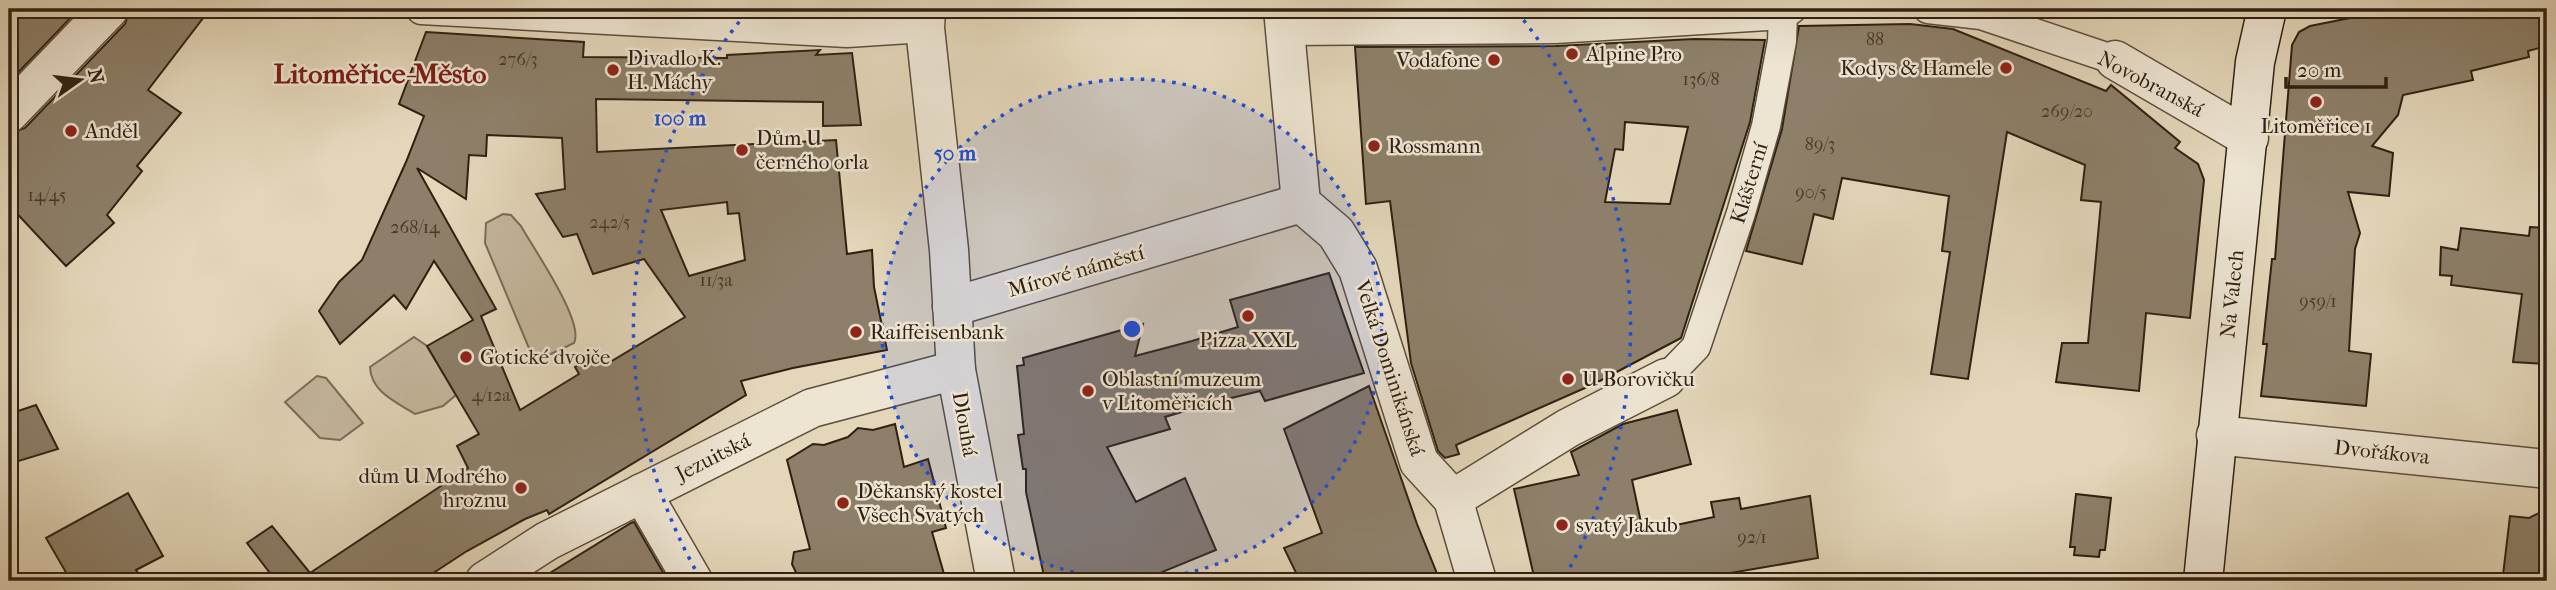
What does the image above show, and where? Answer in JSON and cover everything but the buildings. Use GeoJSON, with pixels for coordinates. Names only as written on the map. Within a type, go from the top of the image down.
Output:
{"type":"FeatureCollection","features":[{"type":"Feature","properties":{"kind":"street"},"geometry":{"type":"LineString","coordinates":[[9,113],[109,9]]}},
{"type":"Feature","properties":{"kind":"street"},"geometry":{"type":"LineString","coordinates":[[421,9],[847,33],[926,18],[949,250],[952,307]]}},
{"type":"Feature","properties":{"kind":"street","name":"Novobranská"},"geometry":{"type":"LineString","coordinates":[[1928,9],[1981,16],[2115,60],[2249,138]]}},
{"type":"Feature","properties":{"kind":"street","name":"Na Valech"},"geometry":{"type":"LineString","coordinates":[[2203,581],[2255,62],[2267,9]]}},
{"type":"Feature","properties":{"kind":"street"},"geometry":{"type":"LineString","coordinates":[[1301,203],[1284,20],[1555,29],[1787,12]]}},
{"type":"Feature","properties":{"kind":"street","name":"Klášterní"},"geometry":{"type":"LineString","coordinates":[[1667,378],[1696,347],[1766,126],[1787,12]]}},
{"type":"Feature","properties":{"kind":"street","name":"Mírové náměstí"},"geometry":{"type":"LineString","coordinates":[[952,307],[1301,203]]}},
{"type":"Feature","properties":{"kind":"street","name":"Velká Dominikánská"},"geometry":{"type":"LineString","coordinates":[[1301,203],[1336,233],[1358,269],[1419,462],[1453,499],[1477,581]]}},
{"type":"Feature","properties":{"kind":"street","name":"Dlouhá"},"geometry":{"type":"LineString","coordinates":[[952,307],[956,370],[996,581]]}},
{"type":"Feature","properties":{"kind":"street","name":"Jezuitská"},"geometry":{"type":"LineString","coordinates":[[485,581],[547,541],[812,408],[956,370]]}},
{"type":"Feature","properties":{"kind":"street"},"geometry":{"type":"LineString","coordinates":[[1453,499],[1568,428],[1667,378]]}},
{"type":"Feature","properties":{"kind":"street","name":"Dvořákova"},"geometry":{"type":"LineString","coordinates":[[2216,435],[2547,469]]}},
{"type":"Feature","properties":{"kind":"street"},"geometry":{"type":"LineString","coordinates":[[642,493],[693,581]]}},
{"type":"Feature","properties":{"kind":"shaded area"},"geometry":{"type":"Polygon","coordinates":[[[503,214],[511,215],[521,226],[556,285],[572,319],[574,343],[547,356],[531,353],[485,243],[486,223],[503,214]]]}},
{"type":"Feature","properties":{"kind":"shaded area"},"geometry":{"type":"Polygon","coordinates":[[[414,337],[427,346],[456,395],[443,406],[415,414],[380,390],[371,376],[370,367],[414,337]]]}},
{"type":"Feature","properties":{"kind":"shaded area"},"geometry":{"type":"Polygon","coordinates":[[[317,376],[326,378],[363,423],[340,440],[320,438],[285,402],[317,376]]]}},
{"type":"Feature","properties":{"kind":"place","name":"Alpine Pro"},"geometry":{"type":"Point","coordinates":[1572,54]}},
{"type":"Feature","properties":{"kind":"place","name":"Vodafone"},"geometry":{"type":"Point","coordinates":[1494,60]}},
{"type":"Feature","properties":{"kind":"place","name":"Kodys & Hamele"},"geometry":{"type":"Point","coordinates":[2006,68]}},
{"type":"Feature","properties":{"kind":"place","name":"Divadlo K. H. Máchy"},"geometry":{"type":"Point","coordinates":[613,70]}},
{"type":"Feature","properties":{"kind":"place","name":"Litoměřice 1"},"geometry":{"type":"Point","coordinates":[2316,102]}},
{"type":"Feature","properties":{"kind":"place","name":"Anděl"},"geometry":{"type":"Point","coordinates":[71,131]}},
{"type":"Feature","properties":{"kind":"place","name":"Rossmann"},"geometry":{"type":"Point","coordinates":[1374,146]}},
{"type":"Feature","properties":{"kind":"place","name":"Dům U černého orla"},"geometry":{"type":"Point","coordinates":[742,150]}},
{"type":"Feature","properties":{"kind":"place","name":"Pizza XXL"},"geometry":{"type":"Point","coordinates":[1248,316]}},
{"type":"Feature","properties":{"kind":"place","name":"Raiffeisenbank"},"geometry":{"type":"Point","coordinates":[856,332]}},
{"type":"Feature","properties":{"kind":"place","name":"Gotické dvojče"},"geometry":{"type":"Point","coordinates":[466,357]}},
{"type":"Feature","properties":{"kind":"place","name":"U Borovičku"},"geometry":{"type":"Point","coordinates":[1568,379]}},
{"type":"Feature","properties":{"kind":"place","name":"Oblastní muzeum v Litoměřicích"},"geometry":{"type":"Point","coordinates":[1088,391]}},
{"type":"Feature","properties":{"kind":"place","name":"dům U Modrého hroznu"},"geometry":{"type":"Point","coordinates":[521,488]}},
{"type":"Feature","properties":{"kind":"place","name":"Děkanský kostel Všech Svatých"},"geometry":{"type":"Point","coordinates":[843,503]}},
{"type":"Feature","properties":{"kind":"place","name":"svatý Jakub"},"geometry":{"type":"Point","coordinates":[1562,525]}},
{"type":"Feature","properties":{"kind":"district","name":"Litoměřice-Město"},"geometry":{"type":"Point","coordinates":[380,73]}}]}
